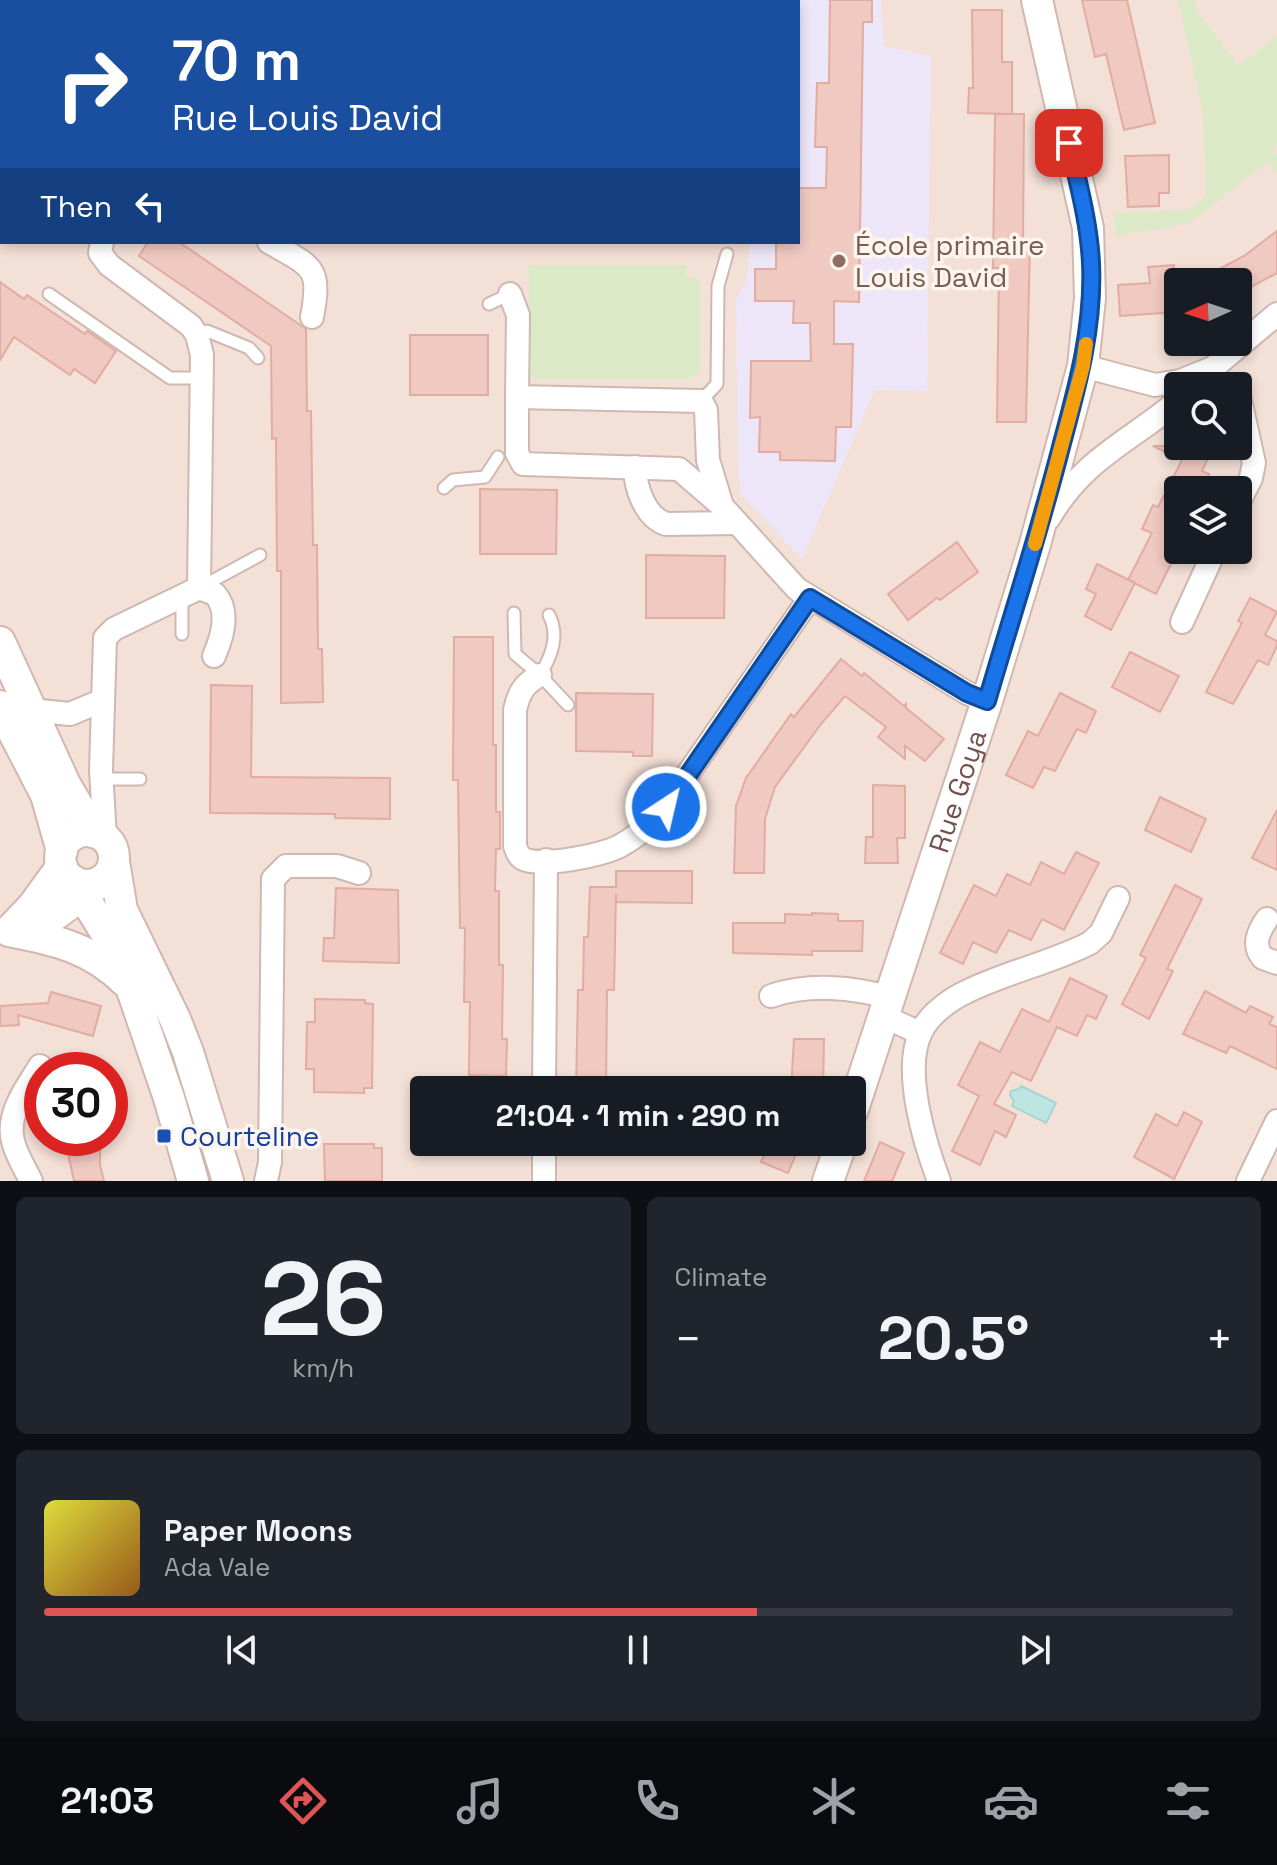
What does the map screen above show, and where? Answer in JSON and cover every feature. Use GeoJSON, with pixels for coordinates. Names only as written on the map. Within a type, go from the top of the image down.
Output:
{"type":"FeatureCollection","features":[{"type":"Feature","properties":{"kind":"street","name":"Rue Goya"},"geometry":{"type":"LineString","coordinates":[[864,1076],[987,701],[1035,544],[1083,366],[1090,298],[1088,228],[1037,0]]}},
{"type":"Feature","properties":{"kind":"street"},"geometry":{"type":"LineString","coordinates":[[102,244],[103,260],[184,319],[197,335],[202,355],[202,378],[190,592]]}},
{"type":"Feature","properties":{"kind":"street"},"geometry":{"type":"LineString","coordinates":[[272,244],[306,264],[316,274],[317,290],[312,317]]}},
{"type":"Feature","properties":{"kind":"street"},"geometry":{"type":"LineString","coordinates":[[510,294],[518,315],[517,397],[507,455],[528,465],[635,467],[692,459],[710,473],[729,514]]}},
{"type":"Feature","properties":{"kind":"street"},"geometry":{"type":"LineString","coordinates":[[1208,372],[1277,314]]}},
{"type":"Feature","properties":{"kind":"street"},"geometry":{"type":"LineString","coordinates":[[1083,366],[1143,383],[1169,384],[1215,365]]}},
{"type":"Feature","properties":{"kind":"street"},"geometry":{"type":"LineString","coordinates":[[1215,365],[1222,372]]}},
{"type":"Feature","properties":{"kind":"street"},"geometry":{"type":"LineString","coordinates":[[1116,447],[1145,406],[1142,393],[1121,377]]}},
{"type":"Feature","properties":{"kind":"street"},"geometry":{"type":"LineString","coordinates":[[517,397],[701,401],[706,410],[692,459],[729,514],[797,589],[967,693],[987,701]]}},
{"type":"Feature","properties":{"kind":"street"},"geometry":{"type":"LineString","coordinates":[[1035,544],[1064,494],[1092,463],[1164,411]]}},
{"type":"Feature","properties":{"kind":"street"},"geometry":{"type":"LineString","coordinates":[[1061,448],[1073,462],[1092,463]]}},
{"type":"Feature","properties":{"kind":"street"},"geometry":{"type":"LineString","coordinates":[[1251,476],[1252,454]]}},
{"type":"Feature","properties":{"kind":"street"},"geometry":{"type":"LineString","coordinates":[[635,467],[635,478],[649,512],[661,522],[729,514]]}},
{"type":"Feature","properties":{"kind":"street"},"geometry":{"type":"LineString","coordinates":[[1182,622],[1209,564]]}},
{"type":"Feature","properties":{"kind":"street"},"geometry":{"type":"LineString","coordinates":[[5,932],[49,919],[85,856],[101,775],[103,646],[108,633],[190,592],[218,597],[223,609],[222,632],[214,656]]}},
{"type":"Feature","properties":{"kind":"street"},"geometry":{"type":"LineString","coordinates":[[540,675],[526,683],[515,710],[517,853],[526,860],[546,860],[581,857],[614,849],[639,834],[658,817],[810,598]]}},
{"type":"Feature","properties":{"kind":"street"},"geometry":{"type":"LineString","coordinates":[[0,642],[65,784],[114,946],[169,1098],[193,1181]]}},
{"type":"Feature","properties":{"kind":"street"},"geometry":{"type":"LineString","coordinates":[[30,710],[70,714],[101,701]]}},
{"type":"Feature","properties":{"kind":"street"},"geometry":{"type":"LineString","coordinates":[[0,706],[46,795],[122,910],[188,1052],[228,1181]]}},
{"type":"Feature","properties":{"kind":"street"},"geometry":{"type":"LineString","coordinates":[[85,856],[101,775]]}},
{"type":"Feature","properties":{"kind":"street"},"geometry":{"type":"LineString","coordinates":[[544,1076],[546,860]]}},
{"type":"Feature","properties":{"kind":"street"},"geometry":{"type":"LineString","coordinates":[[266,1181],[270,1162],[271,890],[275,864],[355,866]]}},
{"type":"Feature","properties":{"kind":"street"},"geometry":{"type":"LineString","coordinates":[[939,1181],[920,1119],[916,1088],[916,1049],[920,1033],[940,1009],[964,992],[1090,943],[1101,933],[1118,898]]}},
{"type":"Feature","properties":{"kind":"street"},"geometry":{"type":"LineString","coordinates":[[1267,919],[1257,936],[1257,946],[1263,958],[1277,963]]}},
{"type":"Feature","properties":{"kind":"street"},"geometry":{"type":"LineString","coordinates":[[5,932],[44,937],[96,956],[131,987]]}},
{"type":"Feature","properties":{"kind":"street"},"geometry":{"type":"LineString","coordinates":[[771,996],[791,989],[861,989],[920,1033]]}},
{"type":"Feature","properties":{"kind":"street"},"geometry":{"type":"LineString","coordinates":[[24,1092],[17,1103],[12,1129],[15,1146],[31,1181]]}},
{"type":"Feature","properties":{"kind":"street"},"geometry":{"type":"LineString","coordinates":[[1248,1181],[1277,1121]]}},
{"type":"Feature","properties":{"kind":"street"},"geometry":{"type":"LineString","coordinates":[[544,1156],[544,1181]]}},
{"type":"Feature","properties":{"kind":"street"},"geometry":{"type":"LineString","coordinates":[[828,1181],[837,1156]]}},
{"type":"Feature","properties":{"kind":"lane"},"geometry":{"type":"LineString","coordinates":[[701,401],[717,384],[718,286],[727,254]]}},
{"type":"Feature","properties":{"kind":"lane"},"geometry":{"type":"LineString","coordinates":[[49,294],[170,378],[202,378]]}},
{"type":"Feature","properties":{"kind":"lane"},"geometry":{"type":"LineString","coordinates":[[489,304],[510,294]]}},
{"type":"Feature","properties":{"kind":"lane"},"geometry":{"type":"LineString","coordinates":[[197,335],[207,331],[249,348],[258,358]]}},
{"type":"Feature","properties":{"kind":"lane"},"geometry":{"type":"LineString","coordinates":[[444,488],[453,480],[485,477],[507,455]]}},
{"type":"Feature","properties":{"kind":"lane"},"geometry":{"type":"LineString","coordinates":[[182,634],[190,592],[260,555]]}},
{"type":"Feature","properties":{"kind":"lane"},"geometry":{"type":"LineString","coordinates":[[514,613],[515,654],[568,705]]}},
{"type":"Feature","properties":{"kind":"lane"},"geometry":{"type":"LineString","coordinates":[[540,675],[553,653],[553,622],[549,615]]}},
{"type":"Feature","properties":{"kind":"lane"},"geometry":{"type":"LineString","coordinates":[[101,775],[140,779]]}},
{"type":"Feature","properties":{"kind":"shaded area"},"geometry":{"type":"Polygon","coordinates":[[[800,0],[1277,0],[1277,1181],[0,1181],[0,244],[800,244],[800,0]]]}},
{"type":"Feature","properties":{"kind":"shaded area","name":"École primaire Louis David"},"geometry":{"type":"Polygon","coordinates":[[[800,0],[881,0],[884,46],[931,56],[927,391],[875,390],[802,559],[741,494],[736,298],[747,280],[750,244],[800,244],[800,0]]]}},
{"type":"Feature","properties":{"kind":"green space"},"geometry":{"type":"Polygon","coordinates":[[[1178,0],[1195,0],[1198,13],[1239,66],[1277,36],[1277,144],[1272,149],[1277,156],[1277,172],[1268,162],[1189,223],[1116,236],[1115,213],[1188,210],[1206,196],[1203,112],[1178,0]]]}},
{"type":"Feature","properties":{"kind":"green space"},"geometry":{"type":"Polygon","coordinates":[[[529,265],[686,265],[686,278],[700,278],[700,369],[696,376],[688,379],[538,379],[531,376],[529,265]]]}},
{"type":"Feature","properties":{"kind":"water"},"geometry":{"type":"Polygon","coordinates":[[[1021,1086],[1056,1103],[1046,1123],[1012,1106],[1011,1091],[1021,1086]]]}},
{"type":"Feature","properties":{"kind":"building"},"geometry":{"type":"Polygon","coordinates":[[[830,0],[872,0],[872,22],[863,22],[859,302],[834,301],[834,344],[853,344],[851,427],[836,427],[835,461],[780,460],[780,452],[759,452],[760,417],[750,418],[751,361],[811,361],[810,323],[793,323],[794,301],[755,301],[755,269],[776,269],[776,244],[800,244],[800,188],[826,188],[827,147],[815,147],[817,83],[829,83],[830,0]]]}},
{"type":"Feature","properties":{"kind":"building"},"geometry":{"type":"Polygon","coordinates":[[[1082,0],[1127,0],[1155,123],[1124,130],[1106,54],[1095,57],[1082,0]]]}},
{"type":"Feature","properties":{"kind":"building"},"geometry":{"type":"Polygon","coordinates":[[[972,10],[1002,10],[1002,62],[1012,62],[1012,114],[968,113],[969,88],[973,88],[972,10]]]}},
{"type":"Feature","properties":{"kind":"building"},"geometry":{"type":"Polygon","coordinates":[[[995,114],[1024,114],[1023,242],[1030,242],[1026,422],[997,422],[999,268],[993,268],[995,114]]]}},
{"type":"Feature","properties":{"kind":"building"},"geometry":{"type":"Polygon","coordinates":[[[1169,155],[1169,193],[1159,193],[1159,206],[1128,207],[1125,156],[1169,155]]]}},
{"type":"Feature","properties":{"kind":"building"},"geometry":{"type":"Polygon","coordinates":[[[1277,231],[1277,273],[1252,286],[1252,268],[1221,268],[1244,256],[1277,231]]]}},
{"type":"Feature","properties":{"kind":"building"},"geometry":{"type":"Polygon","coordinates":[[[147,244],[182,244],[306,329],[313,545],[317,545],[318,649],[322,649],[323,702],[281,703],[281,571],[277,571],[276,438],[272,439],[271,346],[139,256],[147,244]]]}},
{"type":"Feature","properties":{"kind":"building"},"geometry":{"type":"Polygon","coordinates":[[[1174,265],[1174,268],[1164,268],[1164,313],[1120,316],[1118,285],[1150,283],[1148,267],[1174,265]]]}},
{"type":"Feature","properties":{"kind":"building"},"geometry":{"type":"Polygon","coordinates":[[[0,282],[24,299],[27,295],[116,351],[95,383],[74,369],[70,375],[14,337],[0,360],[0,282]]]}},
{"type":"Feature","properties":{"kind":"building"},"geometry":{"type":"Polygon","coordinates":[[[410,335],[488,335],[488,395],[410,395],[410,335]]]}},
{"type":"Feature","properties":{"kind":"building"},"geometry":{"type":"Polygon","coordinates":[[[1182,460],[1207,460],[1202,471],[1208,476],[1174,476],[1182,460]]]}},
{"type":"Feature","properties":{"kind":"building"},"geometry":{"type":"Polygon","coordinates":[[[480,489],[557,490],[556,554],[480,554],[480,489]]]}},
{"type":"Feature","properties":{"kind":"building"},"geometry":{"type":"Polygon","coordinates":[[[1164,495],[1164,564],[1171,564],[1156,594],[1128,580],[1152,533],[1142,529],[1153,505],[1158,507],[1164,495]]]}},
{"type":"Feature","properties":{"kind":"building"},"geometry":{"type":"Polygon","coordinates":[[[957,542],[978,572],[908,620],[888,594],[957,542]]]}},
{"type":"Feature","properties":{"kind":"building"},"geometry":{"type":"Polygon","coordinates":[[[646,555],[725,556],[724,618],[646,618],[646,555]]]}},
{"type":"Feature","properties":{"kind":"building"},"geometry":{"type":"Polygon","coordinates":[[[1097,564],[1135,583],[1111,630],[1085,616],[1096,594],[1086,589],[1097,564]]]}},
{"type":"Feature","properties":{"kind":"building"},"geometry":{"type":"Polygon","coordinates":[[[1250,598],[1277,612],[1265,635],[1277,641],[1277,646],[1268,665],[1258,660],[1233,704],[1206,692],[1242,623],[1238,621],[1250,598]]]}},
{"type":"Feature","properties":{"kind":"building"},"geometry":{"type":"Polygon","coordinates":[[[454,637],[493,637],[493,745],[496,745],[496,812],[500,812],[495,891],[499,891],[499,965],[503,965],[502,1039],[507,1039],[506,1076],[469,1075],[470,1002],[464,1002],[465,928],[460,928],[458,780],[453,780],[454,637]]]}},
{"type":"Feature","properties":{"kind":"building"},"geometry":{"type":"Polygon","coordinates":[[[1130,652],[1179,676],[1160,712],[1112,687],[1130,652]]]}},
{"type":"Feature","properties":{"kind":"building"},"geometry":{"type":"Polygon","coordinates":[[[841,659],[862,676],[864,673],[904,706],[906,704],[906,708],[944,739],[925,761],[905,746],[905,759],[878,737],[886,727],[845,696],[775,787],[765,819],[764,873],[734,873],[736,806],[746,778],[791,714],[794,717],[841,659]]]}},
{"type":"Feature","properties":{"kind":"building"},"geometry":{"type":"Polygon","coordinates":[[[211,685],[252,686],[251,777],[390,778],[390,819],[335,818],[335,814],[210,813],[211,685]]]}},
{"type":"Feature","properties":{"kind":"building"},"geometry":{"type":"Polygon","coordinates":[[[576,693],[653,694],[652,756],[633,756],[633,752],[576,751],[576,693]]]}},
{"type":"Feature","properties":{"kind":"building"},"geometry":{"type":"Polygon","coordinates":[[[1060,693],[1096,711],[1086,733],[1077,729],[1055,771],[1044,767],[1033,788],[1006,775],[1028,731],[1038,736],[1060,693]]]}},
{"type":"Feature","properties":{"kind":"building"},"geometry":{"type":"Polygon","coordinates":[[[873,785],[905,786],[905,838],[897,838],[898,863],[865,863],[866,837],[873,837],[873,785]]]}},
{"type":"Feature","properties":{"kind":"building"},"geometry":{"type":"Polygon","coordinates":[[[1160,797],[1206,819],[1191,852],[1145,830],[1160,797]]]}},
{"type":"Feature","properties":{"kind":"building"},"geometry":{"type":"Polygon","coordinates":[[[1277,810],[1277,870],[1252,858],[1277,810]]]}},
{"type":"Feature","properties":{"kind":"building"},"geometry":{"type":"Polygon","coordinates":[[[1076,852],[1099,863],[1064,930],[1042,919],[1031,940],[1009,930],[996,953],[973,942],[963,964],[940,953],[974,885],[996,896],[1007,874],[1030,885],[1041,862],[1064,874],[1076,852]]]}},
{"type":"Feature","properties":{"kind":"building"},"geometry":{"type":"Polygon","coordinates":[[[616,871],[692,871],[692,903],[616,902],[616,894],[614,990],[607,990],[606,1076],[576,1076],[578,990],[583,990],[584,937],[588,937],[590,887],[616,887],[616,871]]]}},
{"type":"Feature","properties":{"kind":"building"},"geometry":{"type":"Polygon","coordinates":[[[1175,885],[1202,899],[1167,969],[1173,971],[1149,1019],[1122,1004],[1146,958],[1140,955],[1175,885]]]}},
{"type":"Feature","properties":{"kind":"building"},"geometry":{"type":"Polygon","coordinates":[[[336,888],[398,890],[399,963],[323,961],[324,938],[334,938],[336,888]]]}},
{"type":"Feature","properties":{"kind":"building"},"geometry":{"type":"Polygon","coordinates":[[[785,914],[838,914],[838,921],[863,921],[862,951],[812,951],[812,955],[733,953],[733,923],[785,923],[785,914]]]}},
{"type":"Feature","properties":{"kind":"building"},"geometry":{"type":"Polygon","coordinates":[[[1070,978],[1107,996],[1096,1019],[1087,1015],[1077,1036],[1057,1027],[1031,1081],[1012,1072],[994,1104],[1016,1115],[1006,1137],[995,1131],[980,1165],[952,1151],[979,1096],[958,1085],[980,1042],[1000,1052],[1022,1009],[1049,1022],[1070,978]]]}},
{"type":"Feature","properties":{"kind":"building"},"geometry":{"type":"Polygon","coordinates":[[[1205,991],[1246,1013],[1250,1006],[1273,1017],[1269,1024],[1277,1027],[1277,1069],[1230,1046],[1226,1053],[1183,1034],[1205,991]]]}},
{"type":"Feature","properties":{"kind":"building"},"geometry":{"type":"Polygon","coordinates":[[[51,992],[101,1006],[93,1036],[18,1015],[19,1025],[0,1026],[0,1006],[48,1003],[51,992]]]}},
{"type":"Feature","properties":{"kind":"building"},"geometry":{"type":"Polygon","coordinates":[[[315,999],[365,1000],[365,1003],[373,1004],[372,1088],[364,1088],[364,1093],[314,1092],[314,1069],[306,1069],[307,1022],[315,1022],[315,999]]]}},
{"type":"Feature","properties":{"kind":"building"},"geometry":{"type":"Polygon","coordinates":[[[794,1039],[824,1039],[823,1076],[792,1076],[794,1039]]]}},
{"type":"Feature","properties":{"kind":"building"},"geometry":{"type":"Polygon","coordinates":[[[1184,1112],[1202,1122],[1174,1179],[1134,1157],[1156,1114],[1177,1126],[1184,1112]]]}},
{"type":"Feature","properties":{"kind":"building"},"geometry":{"type":"Polygon","coordinates":[[[880,1142],[904,1153],[892,1181],[864,1181],[880,1142]]]}},
{"type":"Feature","properties":{"kind":"building"},"geometry":{"type":"Polygon","coordinates":[[[324,1144],[374,1144],[374,1148],[382,1148],[382,1181],[325,1181],[324,1144]]]}},
{"type":"Feature","properties":{"kind":"building"},"geometry":{"type":"Polygon","coordinates":[[[100,1156],[104,1181],[74,1181],[69,1158],[100,1156]]]}},
{"type":"Feature","properties":{"kind":"building"},"geometry":{"type":"Polygon","coordinates":[[[763,1156],[795,1156],[788,1173],[761,1162],[763,1156]]]}},
{"type":"Feature","properties":{"kind":"slow traffic"},"geometry":{"type":"LineString","coordinates":[[1035,544],[1083,366],[1086,344]]}},
{"type":"Feature","properties":{"kind":"place","name":"École primaire Louis David"},"geometry":{"type":"Point","coordinates":[839,261]}},
{"type":"Feature","properties":{"kind":"place","name":"Courteline"},"geometry":{"type":"Point","coordinates":[164,1136]}},
{"type":"Feature","properties":{"kind":"route"},"geometry":{"type":"LineString","coordinates":[[666,807],[810,598],[967,693],[987,701],[1035,544],[1083,366],[1091,264],[1088,228],[1069,143]]}}]}
